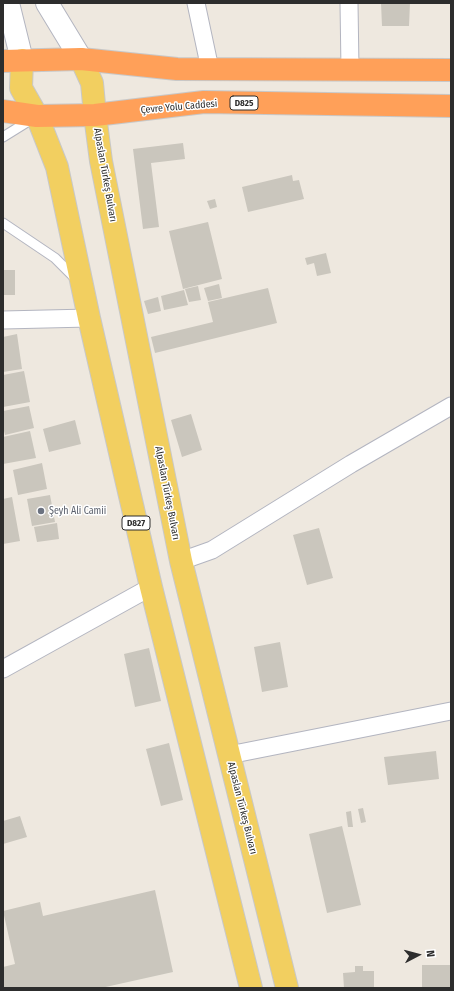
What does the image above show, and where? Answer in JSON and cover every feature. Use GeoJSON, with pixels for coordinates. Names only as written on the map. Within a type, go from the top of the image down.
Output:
{"type":"FeatureCollection","features":[{"type":"Feature","properties":{"kind":"highway"},"geometry":{"type":"LineString","coordinates":[[13,61],[81,59],[177,69],[210,70],[451,70]]}},
{"type":"Feature","properties":{"kind":"highway","name":"Çevre Yolu Caddesi"},"geometry":{"type":"LineString","coordinates":[[3,111],[37,116],[95,115],[204,102],[451,106]]}},
{"type":"Feature","properties":{"kind":"main road"},"geometry":{"type":"LineString","coordinates":[[8,3],[13,61]]}},
{"type":"Feature","properties":{"kind":"main road","name":"Alpaslan Türkeş Bulvarı"},"geometry":{"type":"LineString","coordinates":[[47,3],[81,59],[92,83],[102,169],[181,561],[287,988]]}},
{"type":"Feature","properties":{"kind":"main road","name":"D827"},"geometry":{"type":"LineString","coordinates":[[13,61],[22,88],[37,116],[57,167],[89,318],[151,587],[251,988]]}},
{"type":"Feature","properties":{"kind":"street"},"geometry":{"type":"LineString","coordinates":[[3,23],[8,3]]}},
{"type":"Feature","properties":{"kind":"street"},"geometry":{"type":"LineString","coordinates":[[196,3],[210,70]]}},
{"type":"Feature","properties":{"kind":"street"},"geometry":{"type":"LineString","coordinates":[[349,3],[350,69]]}},
{"type":"Feature","properties":{"kind":"street"},"geometry":{"type":"LineString","coordinates":[[3,320],[89,318]]}},
{"type":"Feature","properties":{"kind":"street"},"geometry":{"type":"LineString","coordinates":[[181,561],[212,550],[351,464],[451,406]]}},
{"type":"Feature","properties":{"kind":"street"},"geometry":{"type":"LineString","coordinates":[[3,669],[151,587]]}},
{"type":"Feature","properties":{"kind":"street"},"geometry":{"type":"LineString","coordinates":[[229,754],[451,711]]}},
{"type":"Feature","properties":{"kind":"lane"},"geometry":{"type":"LineString","coordinates":[[3,137],[37,116]]}},
{"type":"Feature","properties":{"kind":"lane"},"geometry":{"type":"LineString","coordinates":[[3,223],[55,258],[82,286]]}},
{"type":"Feature","properties":{"kind":"building"},"geometry":{"type":"Polygon","coordinates":[[[381,3],[410,3],[409,26],[382,26],[381,3]]]}},
{"type":"Feature","properties":{"kind":"building"},"geometry":{"type":"Polygon","coordinates":[[[183,143],[185,159],[151,163],[159,227],[143,229],[133,149],[183,143]]]}},
{"type":"Feature","properties":{"kind":"building"},"geometry":{"type":"Polygon","coordinates":[[[292,175],[293,181],[299,180],[304,199],[248,212],[242,187],[292,175]]]}},
{"type":"Feature","properties":{"kind":"building"},"geometry":{"type":"Polygon","coordinates":[[[215,199],[217,207],[210,209],[207,201],[215,199]]]}},
{"type":"Feature","properties":{"kind":"building"},"geometry":{"type":"Polygon","coordinates":[[[208,222],[222,279],[183,289],[169,231],[208,222]]]}},
{"type":"Feature","properties":{"kind":"building"},"geometry":{"type":"Polygon","coordinates":[[[326,253],[331,273],[317,276],[314,263],[307,265],[305,258],[326,253]]]}},
{"type":"Feature","properties":{"kind":"building"},"geometry":{"type":"Polygon","coordinates":[[[3,270],[15,270],[15,295],[3,295],[3,270]]]}},
{"type":"Feature","properties":{"kind":"building"},"geometry":{"type":"Polygon","coordinates":[[[219,284],[222,298],[208,301],[204,288],[219,284]]]}},
{"type":"Feature","properties":{"kind":"building"},"geometry":{"type":"Polygon","coordinates":[[[198,286],[201,300],[189,302],[185,289],[198,286]]]}},
{"type":"Feature","properties":{"kind":"building"},"geometry":{"type":"Polygon","coordinates":[[[268,288],[277,323],[155,353],[151,337],[213,322],[208,302],[268,288]]]}},
{"type":"Feature","properties":{"kind":"building"},"geometry":{"type":"Polygon","coordinates":[[[184,290],[188,305],[164,310],[161,296],[184,290]]]}},
{"type":"Feature","properties":{"kind":"building"},"geometry":{"type":"Polygon","coordinates":[[[158,297],[161,311],[148,314],[144,301],[158,297]]]}},
{"type":"Feature","properties":{"kind":"building"},"geometry":{"type":"Polygon","coordinates":[[[17,334],[22,369],[3,372],[3,337],[17,334]]]}},
{"type":"Feature","properties":{"kind":"building"},"geometry":{"type":"Polygon","coordinates":[[[24,371],[30,402],[3,407],[3,375],[24,371]]]}},
{"type":"Feature","properties":{"kind":"building"},"geometry":{"type":"Polygon","coordinates":[[[29,406],[34,428],[5,435],[3,427],[3,411],[29,406]]]}},
{"type":"Feature","properties":{"kind":"building"},"geometry":{"type":"Polygon","coordinates":[[[191,414],[202,450],[182,457],[171,420],[191,414]]]}},
{"type":"Feature","properties":{"kind":"building"},"geometry":{"type":"Polygon","coordinates":[[[75,420],[81,444],[49,452],[43,429],[75,420]]]}},
{"type":"Feature","properties":{"kind":"building"},"geometry":{"type":"Polygon","coordinates":[[[30,431],[36,458],[3,464],[3,437],[30,431]]]}},
{"type":"Feature","properties":{"kind":"building"},"geometry":{"type":"Polygon","coordinates":[[[42,463],[47,489],[18,495],[13,470],[42,463]]]}},
{"type":"Feature","properties":{"kind":"building","name":"Şeyh Ali Camii"},"geometry":{"type":"Polygon","coordinates":[[[50,495],[55,522],[32,526],[27,499],[50,495]]]}},
{"type":"Feature","properties":{"kind":"building"},"geometry":{"type":"Polygon","coordinates":[[[12,497],[20,541],[3,544],[3,499],[12,497]]]}},
{"type":"Feature","properties":{"kind":"building"},"geometry":{"type":"Polygon","coordinates":[[[57,523],[59,539],[37,542],[34,527],[57,523]]]}},
{"type":"Feature","properties":{"kind":"building"},"geometry":{"type":"Polygon","coordinates":[[[319,528],[333,578],[307,585],[293,535],[319,528]]]}},
{"type":"Feature","properties":{"kind":"building"},"geometry":{"type":"Polygon","coordinates":[[[280,642],[288,687],[262,692],[254,647],[280,642]]]}},
{"type":"Feature","properties":{"kind":"building"},"geometry":{"type":"Polygon","coordinates":[[[149,648],[161,701],[135,707],[124,654],[149,648]]]}},
{"type":"Feature","properties":{"kind":"building"},"geometry":{"type":"Polygon","coordinates":[[[169,743],[183,800],[161,806],[146,749],[169,743]]]}},
{"type":"Feature","properties":{"kind":"building"},"geometry":{"type":"Polygon","coordinates":[[[436,751],[439,779],[388,785],[384,757],[436,751]]]}},
{"type":"Feature","properties":{"kind":"building"},"geometry":{"type":"Polygon","coordinates":[[[363,808],[366,822],[361,823],[358,809],[363,808]]]}},
{"type":"Feature","properties":{"kind":"building"},"geometry":{"type":"Polygon","coordinates":[[[351,811],[353,827],[348,827],[346,812],[351,811]]]}},
{"type":"Feature","properties":{"kind":"building"},"geometry":{"type":"Polygon","coordinates":[[[20,816],[27,837],[3,844],[3,821],[20,816]]]}},
{"type":"Feature","properties":{"kind":"building"},"geometry":{"type":"Polygon","coordinates":[[[342,826],[361,905],[327,913],[309,834],[342,826]]]}},
{"type":"Feature","properties":{"kind":"building"},"geometry":{"type":"Polygon","coordinates":[[[155,890],[173,972],[101,988],[3,988],[3,967],[15,964],[3,911],[40,902],[43,916],[155,890]]]}},
{"type":"Feature","properties":{"kind":"building"},"geometry":{"type":"Polygon","coordinates":[[[422,965],[451,965],[451,988],[422,988],[422,965]]]}},
{"type":"Feature","properties":{"kind":"building"},"geometry":{"type":"Polygon","coordinates":[[[355,966],[363,966],[363,971],[374,971],[374,988],[344,988],[343,973],[355,972],[355,966]]]}},
{"type":"Feature","properties":{"kind":"place","name":"Şeyh Ali Camii"},"geometry":{"type":"Point","coordinates":[41,511]}}]}
